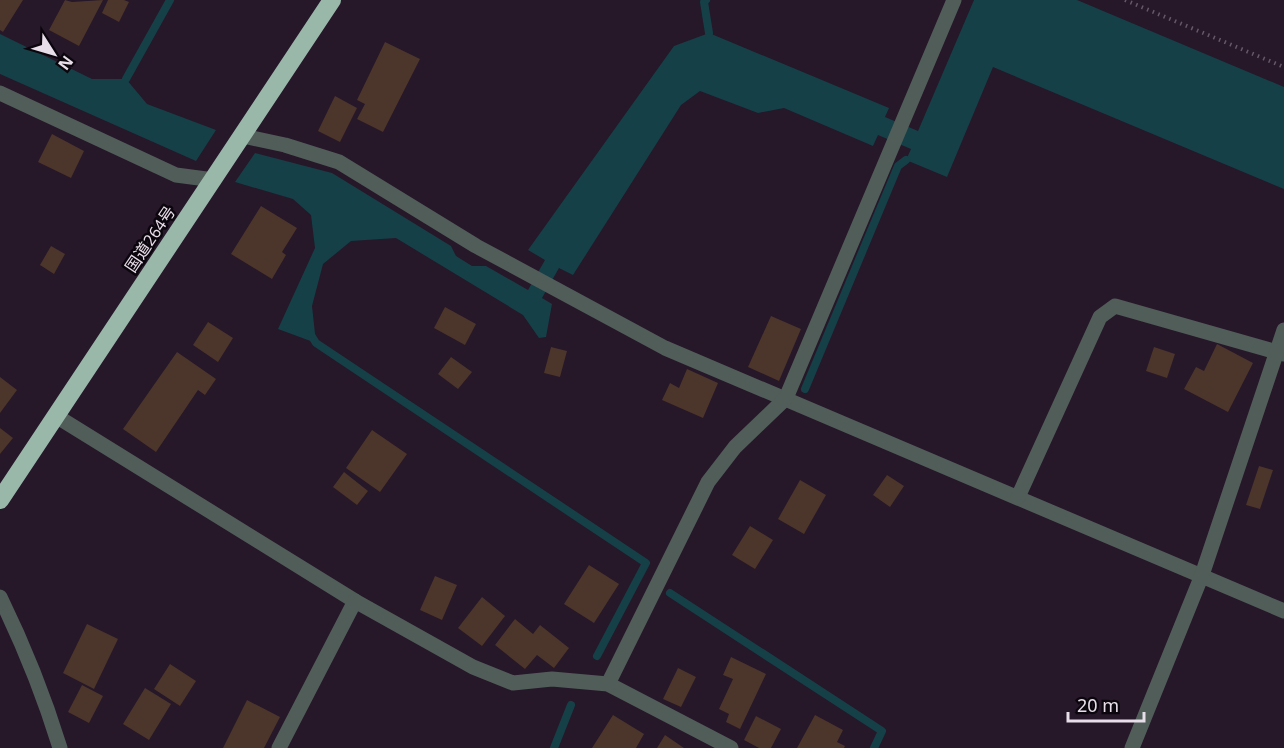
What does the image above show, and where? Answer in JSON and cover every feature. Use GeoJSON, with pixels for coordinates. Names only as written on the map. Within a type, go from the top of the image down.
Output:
{"type":"FeatureCollection","features":[{"type":"Feature","properties":{"kind":"highway","name":"国道264号"},"geometry":{"type":"LineString","coordinates":[[0,500],[332,0]]}},
{"type":"Feature","properties":{"kind":"street"},"geometry":{"type":"LineString","coordinates":[[608,684],[708,482],[735,447],[786,398],[954,0]]}},
{"type":"Feature","properties":{"kind":"street"},"geometry":{"type":"LineString","coordinates":[[0,93],[176,175],[214,180]]}},
{"type":"Feature","properties":{"kind":"street"},"geometry":{"type":"LineString","coordinates":[[243,136],[285,145],[339,162],[477,246],[665,348],[1284,611]]}},
{"type":"Feature","properties":{"kind":"street"},"geometry":{"type":"LineString","coordinates":[[1018,497],[1100,317],[1115,306],[1281,354]]}},
{"type":"Feature","properties":{"kind":"street"},"geometry":{"type":"LineString","coordinates":[[1132,748],[1202,575],[1281,354],[1284,330]]}},
{"type":"Feature","properties":{"kind":"street"},"geometry":{"type":"LineString","coordinates":[[56,416],[355,601],[473,667],[513,683],[552,679],[608,684],[731,748]]}},
{"type":"Feature","properties":{"kind":"street"},"geometry":{"type":"LineString","coordinates":[[0,597],[49,710],[60,748]]}},
{"type":"Feature","properties":{"kind":"street"},"geometry":{"type":"LineString","coordinates":[[279,748],[355,601]]}},
{"type":"Feature","properties":{"kind":"path"},"geometry":{"type":"LineString","coordinates":[[1125,0],[1284,67]]}},
{"type":"Feature","properties":{"kind":"shaded area"},"geometry":{"type":"Polygon","coordinates":[[[974,0],[1077,0],[1284,87],[1284,189],[993,67],[947,177],[906,160],[911,149],[878,135],[873,146],[784,108],[758,113],[700,91],[681,105],[573,275],[559,268],[542,298],[552,304],[546,337],[539,338],[523,315],[396,238],[351,241],[323,264],[312,306],[316,343],[278,329],[315,248],[311,215],[293,199],[235,182],[255,153],[332,173],[451,246],[456,256],[472,266],[486,266],[528,290],[545,260],[528,250],[674,46],[709,33],[889,108],[885,117],[918,131],[974,0]]]}},
{"type":"Feature","properties":{"kind":"shaded area"},"geometry":{"type":"Polygon","coordinates":[[[0,34],[92,79],[126,79],[147,104],[216,130],[196,161],[0,74],[0,34]]]}},
{"type":"Feature","properties":{"kind":"building"},"geometry":{"type":"Polygon","coordinates":[[[0,0],[23,0],[3,32],[0,30],[0,0]]]}},
{"type":"Feature","properties":{"kind":"building"},"geometry":{"type":"Polygon","coordinates":[[[65,0],[72,2],[103,0],[79,46],[49,30],[65,0]]]}},
{"type":"Feature","properties":{"kind":"building"},"geometry":{"type":"Polygon","coordinates":[[[108,0],[129,2],[119,22],[102,13],[108,0]]]}},
{"type":"Feature","properties":{"kind":"building"},"geometry":{"type":"Polygon","coordinates":[[[385,42],[420,59],[383,132],[357,119],[365,104],[357,100],[385,42]]]}},
{"type":"Feature","properties":{"kind":"building"},"geometry":{"type":"Polygon","coordinates":[[[335,96],[357,108],[340,142],[318,131],[335,96]]]}},
{"type":"Feature","properties":{"kind":"building"},"geometry":{"type":"Polygon","coordinates":[[[52,134],[84,151],[71,178],[38,162],[52,134]]]}},
{"type":"Feature","properties":{"kind":"building"},"geometry":{"type":"Polygon","coordinates":[[[261,206],[297,228],[282,252],[286,255],[272,279],[231,254],[261,206]]]}},
{"type":"Feature","properties":{"kind":"building"},"geometry":{"type":"Polygon","coordinates":[[[51,246],[65,254],[54,274],[40,265],[51,246]]]}},
{"type":"Feature","properties":{"kind":"building"},"geometry":{"type":"Polygon","coordinates":[[[445,307],[476,324],[465,345],[434,328],[445,307]]]}},
{"type":"Feature","properties":{"kind":"building"},"geometry":{"type":"Polygon","coordinates":[[[771,316],[801,329],[779,381],[748,367],[771,316]]]}},
{"type":"Feature","properties":{"kind":"building"},"geometry":{"type":"Polygon","coordinates":[[[208,322],[233,338],[218,362],[193,345],[208,322]]]}},
{"type":"Feature","properties":{"kind":"building"},"geometry":{"type":"Polygon","coordinates":[[[1217,344],[1253,363],[1228,412],[1184,389],[1196,367],[1204,371],[1217,344]]]}},
{"type":"Feature","properties":{"kind":"building"},"geometry":{"type":"Polygon","coordinates":[[[551,347],[567,351],[560,377],[544,373],[551,347]]]}},
{"type":"Feature","properties":{"kind":"building"},"geometry":{"type":"Polygon","coordinates":[[[1154,347],[1175,354],[1167,378],[1146,371],[1154,347]]]}},
{"type":"Feature","properties":{"kind":"building"},"geometry":{"type":"Polygon","coordinates":[[[177,352],[216,379],[205,395],[198,390],[156,452],[123,429],[177,352]]]}},
{"type":"Feature","properties":{"kind":"building"},"geometry":{"type":"Polygon","coordinates":[[[451,357],[472,372],[458,389],[438,374],[451,357]]]}},
{"type":"Feature","properties":{"kind":"building"},"geometry":{"type":"Polygon","coordinates":[[[687,369],[718,383],[703,418],[662,400],[670,383],[679,388],[687,369]]]}},
{"type":"Feature","properties":{"kind":"building"},"geometry":{"type":"Polygon","coordinates":[[[0,377],[17,390],[0,413],[0,377]]]}},
{"type":"Feature","properties":{"kind":"building"},"geometry":{"type":"Polygon","coordinates":[[[0,428],[13,438],[0,454],[0,428]]]}},
{"type":"Feature","properties":{"kind":"building"},"geometry":{"type":"Polygon","coordinates":[[[372,430],[407,454],[380,492],[346,468],[372,430]]]}},
{"type":"Feature","properties":{"kind":"building"},"geometry":{"type":"Polygon","coordinates":[[[1259,466],[1273,470],[1260,509],[1246,505],[1259,466]]]}},
{"type":"Feature","properties":{"kind":"building"},"geometry":{"type":"Polygon","coordinates":[[[344,472],[368,491],[357,505],[333,487],[344,472]]]}},
{"type":"Feature","properties":{"kind":"building"},"geometry":{"type":"Polygon","coordinates":[[[887,475],[904,486],[890,507],[873,495],[887,475]]]}},
{"type":"Feature","properties":{"kind":"building"},"geometry":{"type":"Polygon","coordinates":[[[800,480],[826,495],[804,534],[778,519],[800,480]]]}},
{"type":"Feature","properties":{"kind":"building"},"geometry":{"type":"Polygon","coordinates":[[[750,526],[773,540],[755,569],[732,555],[750,526]]]}},
{"type":"Feature","properties":{"kind":"building"},"geometry":{"type":"Polygon","coordinates":[[[589,565],[619,584],[594,623],[564,604],[589,565]]]}},
{"type":"Feature","properties":{"kind":"building"},"geometry":{"type":"Polygon","coordinates":[[[435,576],[457,585],[442,620],[420,610],[435,576]]]}},
{"type":"Feature","properties":{"kind":"building"},"geometry":{"type":"Polygon","coordinates":[[[482,597],[505,616],[482,646],[458,628],[482,597]]]}},
{"type":"Feature","properties":{"kind":"building"},"geometry":{"type":"Polygon","coordinates":[[[515,619],[533,634],[540,625],[569,648],[554,668],[537,655],[525,669],[495,645],[515,619]]]}},
{"type":"Feature","properties":{"kind":"building"},"geometry":{"type":"Polygon","coordinates":[[[87,624],[118,639],[94,689],[63,673],[87,624]]]}},
{"type":"Feature","properties":{"kind":"building"},"geometry":{"type":"Polygon","coordinates":[[[731,657],[766,674],[740,729],[726,722],[729,714],[719,709],[733,679],[723,675],[731,657]]]}},
{"type":"Feature","properties":{"kind":"building"},"geometry":{"type":"Polygon","coordinates":[[[170,664],[196,681],[180,706],[154,689],[170,664]]]}},
{"type":"Feature","properties":{"kind":"building"},"geometry":{"type":"Polygon","coordinates":[[[678,668],[696,677],[681,707],[663,699],[678,668]]]}},
{"type":"Feature","properties":{"kind":"building"},"geometry":{"type":"Polygon","coordinates":[[[82,685],[103,696],[89,723],[68,712],[82,685]]]}},
{"type":"Feature","properties":{"kind":"building"},"geometry":{"type":"Polygon","coordinates":[[[145,688],[171,704],[149,740],[123,724],[145,688]]]}},
{"type":"Feature","properties":{"kind":"building"},"geometry":{"type":"Polygon","coordinates":[[[247,700],[280,717],[264,748],[223,748],[247,700]]]}},
{"type":"Feature","properties":{"kind":"building"},"geometry":{"type":"Polygon","coordinates":[[[613,715],[644,734],[636,748],[592,748],[613,715]]]}},
{"type":"Feature","properties":{"kind":"building"},"geometry":{"type":"Polygon","coordinates":[[[815,715],[843,730],[837,742],[845,746],[844,748],[797,748],[815,715]]]}},
{"type":"Feature","properties":{"kind":"building"},"geometry":{"type":"Polygon","coordinates":[[[756,716],[781,729],[771,748],[759,748],[744,740],[756,716]]]}},
{"type":"Feature","properties":{"kind":"building"},"geometry":{"type":"Polygon","coordinates":[[[665,735],[684,748],[657,748],[665,735]]]}},
{"type":"Feature","properties":{"kind":"waterway"},"geometry":{"type":"LineString","coordinates":[[126,79],[170,0]]}},
{"type":"Feature","properties":{"kind":"waterway"},"geometry":{"type":"LineString","coordinates":[[706,0],[704,2],[709,33]]}},
{"type":"Feature","properties":{"kind":"waterway"},"geometry":{"type":"LineString","coordinates":[[805,389],[898,166],[906,160]]}},
{"type":"Feature","properties":{"kind":"waterway"},"geometry":{"type":"LineString","coordinates":[[311,335],[316,343],[646,563],[597,656]]}},
{"type":"Feature","properties":{"kind":"waterway"},"geometry":{"type":"LineString","coordinates":[[670,593],[882,731],[874,748]]}},
{"type":"Feature","properties":{"kind":"waterway"},"geometry":{"type":"LineString","coordinates":[[554,748],[571,705]]}}]}
